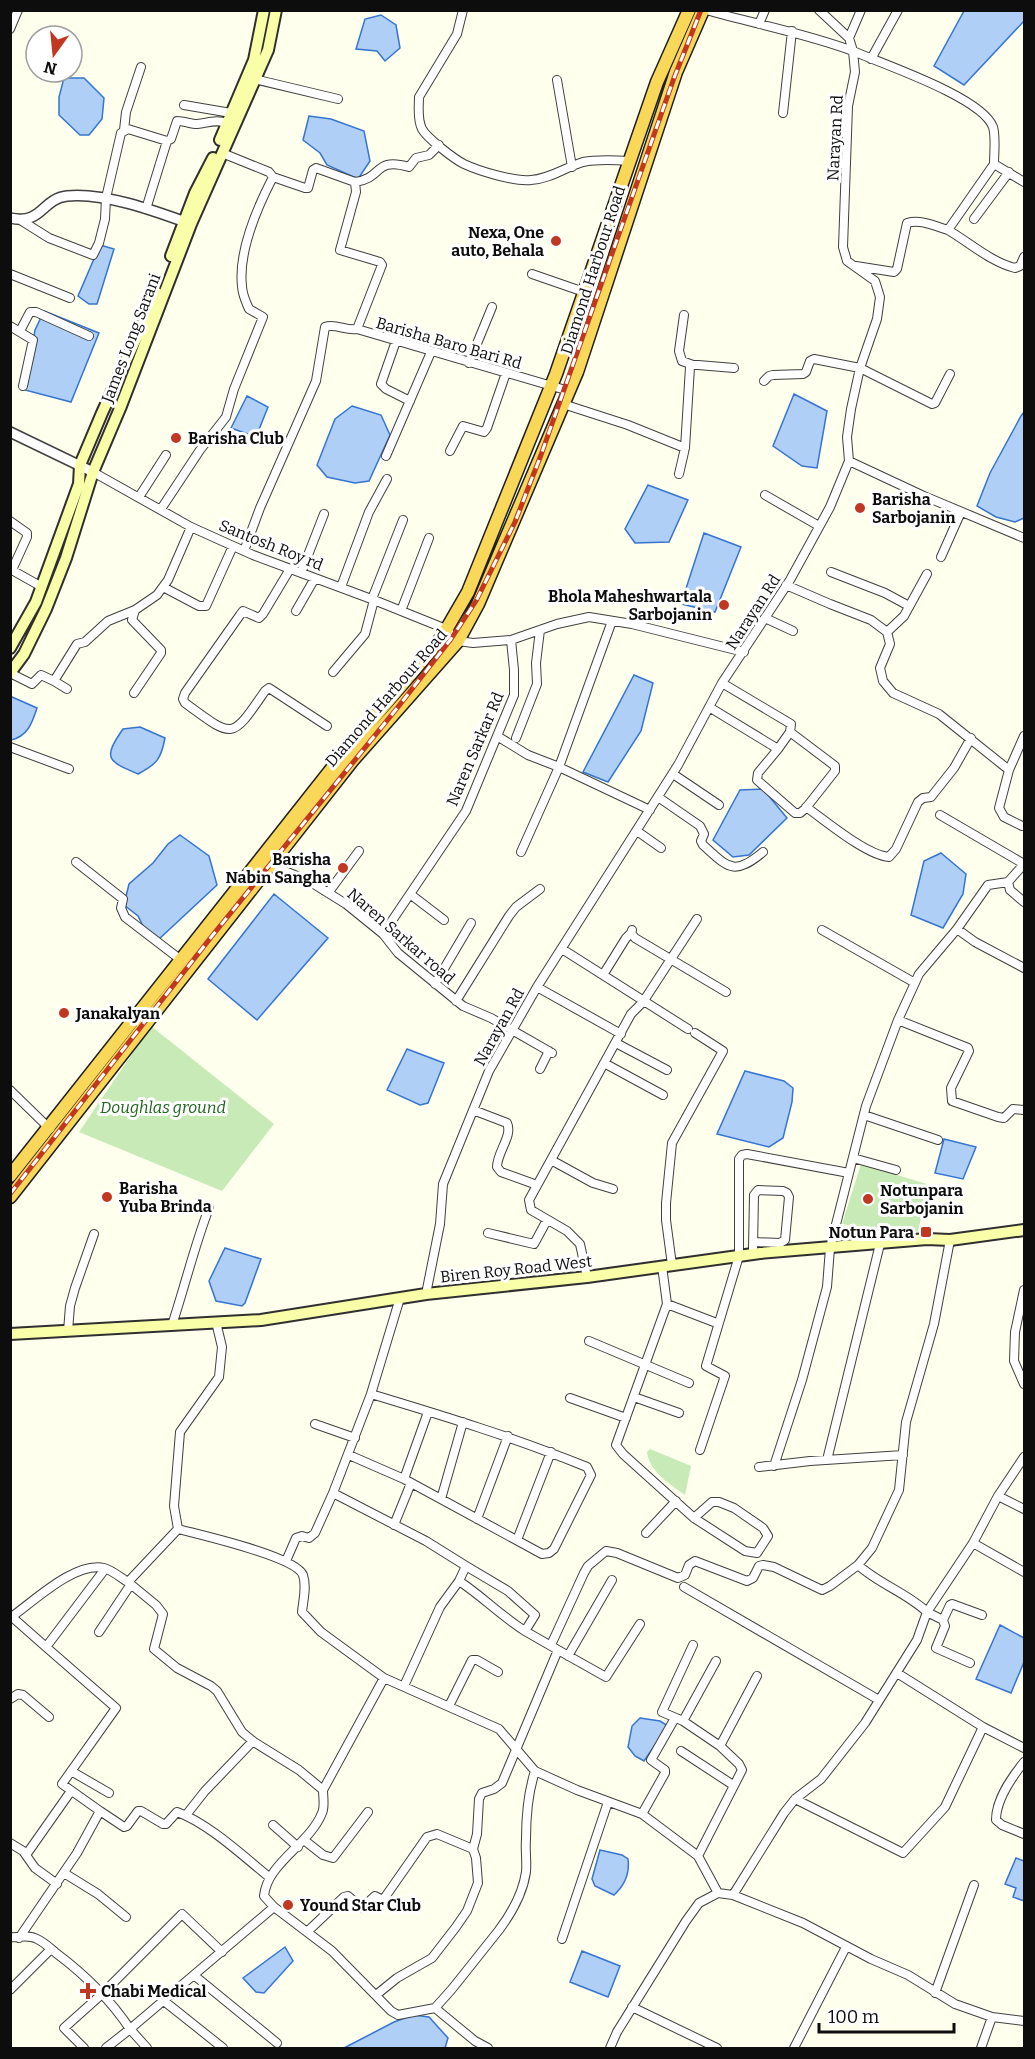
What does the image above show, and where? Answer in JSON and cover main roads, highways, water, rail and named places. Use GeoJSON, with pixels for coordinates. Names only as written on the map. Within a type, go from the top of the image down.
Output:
{"type":"FeatureCollection","features":[{"type":"Feature","properties":{"kind":"highway","name":"Diamond Harbour Road"},"geometry":{"type":"LineString","coordinates":[[10,1176],[54,1131],[352,761],[446,629],[468,592],[551,386],[657,82],[688,10]]}},
{"type":"Feature","properties":{"kind":"highway","name":"Diamond Harbour Road"},"geometry":{"type":"LineString","coordinates":[[10,1197],[54,1131],[182,960],[341,757],[459,640],[477,604],[581,361],[676,72],[705,10]]}},
{"type":"Feature","properties":{"kind":"main road"},"geometry":{"type":"LineString","coordinates":[[188,223],[195,193],[213,157],[254,60],[264,10]]}},
{"type":"Feature","properties":{"kind":"main road","name":"James Long Sarani"},"geometry":{"type":"LineString","coordinates":[[10,673],[24,654],[46,609],[66,558],[93,472],[121,406],[188,223],[268,50],[276,10]]}},
{"type":"Feature","properties":{"kind":"main road"},"geometry":{"type":"LineString","coordinates":[[10,648],[27,621],[42,587],[79,484],[80,465],[176,254]]}},
{"type":"Feature","properties":{"kind":"main road","name":"Biren Roy Road West"},"geometry":{"type":"LineString","coordinates":[[10,1334],[261,1320],[426,1294],[739,1256],[753,1248],[830,1248],[927,1239],[950,1240],[1024,1230]]}},
{"type":"Feature","properties":{"kind":"water"},"geometry":{"type":"Polygon","coordinates":[[[964,11],[1024,11],[1024,21],[964,85],[934,66],[964,11]]]}},
{"type":"Feature","properties":{"kind":"water"},"geometry":{"type":"Polygon","coordinates":[[[381,15],[396,25],[400,48],[385,61],[377,51],[356,49],[365,19],[381,15]]]}},
{"type":"Feature","properties":{"kind":"water"},"geometry":{"type":"Polygon","coordinates":[[[84,78],[104,98],[102,119],[89,135],[80,135],[59,115],[59,97],[62,84],[84,84],[84,78]]]}},
{"type":"Feature","properties":{"kind":"water"},"geometry":{"type":"Polygon","coordinates":[[[309,116],[331,119],[364,131],[370,161],[358,179],[327,165],[320,153],[303,140],[309,116]]]}},
{"type":"Feature","properties":{"kind":"water"},"geometry":{"type":"Polygon","coordinates":[[[100,245],[114,249],[97,304],[89,304],[78,296],[100,245]]]}},
{"type":"Feature","properties":{"kind":"water"},"geometry":{"type":"Polygon","coordinates":[[[44,311],[99,333],[71,402],[25,390],[35,330],[44,311]]]}},
{"type":"Feature","properties":{"kind":"water"},"geometry":{"type":"Polygon","coordinates":[[[794,394],[827,411],[817,468],[802,466],[773,446],[794,394]]]}},
{"type":"Feature","properties":{"kind":"water"},"geometry":{"type":"Polygon","coordinates":[[[247,396],[268,407],[256,437],[231,428],[247,396]]]}},
{"type":"Feature","properties":{"kind":"water"},"geometry":{"type":"Polygon","coordinates":[[[352,406],[381,415],[390,435],[369,481],[355,483],[327,477],[317,465],[335,419],[352,406]]]}},
{"type":"Feature","properties":{"kind":"water"},"geometry":{"type":"Polygon","coordinates":[[[1024,412],[1024,518],[1015,522],[996,517],[977,506],[990,473],[1024,412]]]}},
{"type":"Feature","properties":{"kind":"water"},"geometry":{"type":"Polygon","coordinates":[[[648,485],[688,500],[669,542],[635,543],[625,529],[648,485]]]}},
{"type":"Feature","properties":{"kind":"water"},"geometry":{"type":"Polygon","coordinates":[[[704,533],[741,547],[715,612],[681,604],[704,533]]]}},
{"type":"Feature","properties":{"kind":"water"},"geometry":{"type":"Polygon","coordinates":[[[634,675],[653,683],[641,731],[608,782],[583,772],[634,675]]]}},
{"type":"Feature","properties":{"kind":"water"},"geometry":{"type":"Polygon","coordinates":[[[12,697],[37,708],[25,732],[11,740],[10,699],[12,697]]]}},
{"type":"Feature","properties":{"kind":"water"},"geometry":{"type":"Polygon","coordinates":[[[140,727],[165,738],[157,760],[138,774],[120,766],[111,758],[111,753],[123,729],[140,727]]]}},
{"type":"Feature","properties":{"kind":"water"},"geometry":{"type":"Polygon","coordinates":[[[763,789],[787,818],[749,855],[733,857],[713,840],[740,790],[763,789]]]}},
{"type":"Feature","properties":{"kind":"water"},"geometry":{"type":"Polygon","coordinates":[[[180,835],[209,856],[217,885],[158,940],[144,928],[138,916],[124,905],[129,884],[153,863],[168,844],[180,835]]]}},
{"type":"Feature","properties":{"kind":"water"},"geometry":{"type":"Polygon","coordinates":[[[941,853],[966,874],[963,894],[943,928],[911,915],[924,861],[941,853]]]}},
{"type":"Feature","properties":{"kind":"water"},"geometry":{"type":"Polygon","coordinates":[[[274,894],[328,938],[257,1020],[208,979],[274,894]]]}},
{"type":"Feature","properties":{"kind":"water"},"geometry":{"type":"Polygon","coordinates":[[[407,1049],[444,1063],[428,1103],[420,1105],[387,1090],[407,1049]]]}},
{"type":"Feature","properties":{"kind":"water"},"geometry":{"type":"Polygon","coordinates":[[[745,1071],[784,1081],[793,1088],[783,1138],[769,1147],[717,1134],[745,1071]]]}},
{"type":"Feature","properties":{"kind":"water"},"geometry":{"type":"Polygon","coordinates":[[[944,1139],[976,1147],[963,1179],[935,1173],[944,1139]]]}},
{"type":"Feature","properties":{"kind":"water"},"geometry":{"type":"Polygon","coordinates":[[[225,1248],[261,1259],[242,1306],[216,1301],[209,1281],[225,1248]]]}},
{"type":"Feature","properties":{"kind":"water"},"geometry":{"type":"Polygon","coordinates":[[[1000,1625],[1024,1638],[1024,1662],[1011,1693],[976,1679],[1000,1625]]]}},
{"type":"Feature","properties":{"kind":"water"},"geometry":{"type":"Polygon","coordinates":[[[640,1718],[660,1721],[668,1726],[644,1761],[635,1756],[628,1747],[632,1726],[640,1718]]]}},
{"type":"Feature","properties":{"kind":"water"},"geometry":{"type":"Polygon","coordinates":[[[600,1850],[622,1855],[628,1859],[626,1879],[614,1895],[595,1886],[592,1879],[600,1850]]]}},
{"type":"Feature","properties":{"kind":"water"},"geometry":{"type":"Polygon","coordinates":[[[1016,1858],[1024,1861],[1024,1901],[1013,1897],[1016,1888],[1005,1884],[1016,1858]]]}},
{"type":"Feature","properties":{"kind":"water"},"geometry":{"type":"Polygon","coordinates":[[[285,1947],[293,1961],[264,1993],[256,1992],[243,1978],[285,1947]]]}},
{"type":"Feature","properties":{"kind":"water"},"geometry":{"type":"Polygon","coordinates":[[[582,1951],[620,1966],[608,1997],[570,1982],[582,1951]]]}},
{"type":"Feature","properties":{"kind":"water"},"geometry":{"type":"Polygon","coordinates":[[[413,2015],[429,2017],[448,2038],[445,2048],[344,2048],[394,2022],[413,2015]]]}},
{"type":"Feature","properties":{"kind":"railway"},"geometry":{"type":"LineString","coordinates":[[10,1194],[212,936],[398,707],[451,639],[476,601],[515,522],[541,455],[674,78],[701,10]]}},
{"type":"Feature","properties":{"kind":"place","name":"Nexa, One auto, Behala"},"geometry":{"type":"Point","coordinates":[556,241]}},
{"type":"Feature","properties":{"kind":"place","name":"Barisha Club"},"geometry":{"type":"Point","coordinates":[176,438]}},
{"type":"Feature","properties":{"kind":"place","name":"Barisha Sarbojanin"},"geometry":{"type":"Point","coordinates":[860,508]}},
{"type":"Feature","properties":{"kind":"place","name":"Bhola Maheshwartala Sarbojanin"},"geometry":{"type":"Point","coordinates":[724,605]}},
{"type":"Feature","properties":{"kind":"place","name":"Barisha Nabin Sangha"},"geometry":{"type":"Point","coordinates":[343,868]}},
{"type":"Feature","properties":{"kind":"place","name":"Janakalyan"},"geometry":{"type":"Point","coordinates":[64,1013]}},
{"type":"Feature","properties":{"kind":"place","name":"Barisha Yuba Brinda"},"geometry":{"type":"Point","coordinates":[107,1197]}},
{"type":"Feature","properties":{"kind":"place","name":"Notunpara Sarbojanin"},"geometry":{"type":"Point","coordinates":[868,1199]}},
{"type":"Feature","properties":{"kind":"place","name":"Notun Para"},"geometry":{"type":"Point","coordinates":[926,1232]}},
{"type":"Feature","properties":{"kind":"place","name":"Yound Star Club"},"geometry":{"type":"Point","coordinates":[288,1905]}},
{"type":"Feature","properties":{"kind":"place","name":"Chabi Medical"},"geometry":{"type":"Point","coordinates":[88,1991]}},
{"type":"Feature","properties":{"kind":"park label","name":"Doughlas ground"},"geometry":{"type":"Point","coordinates":[163,1107]}}]}
